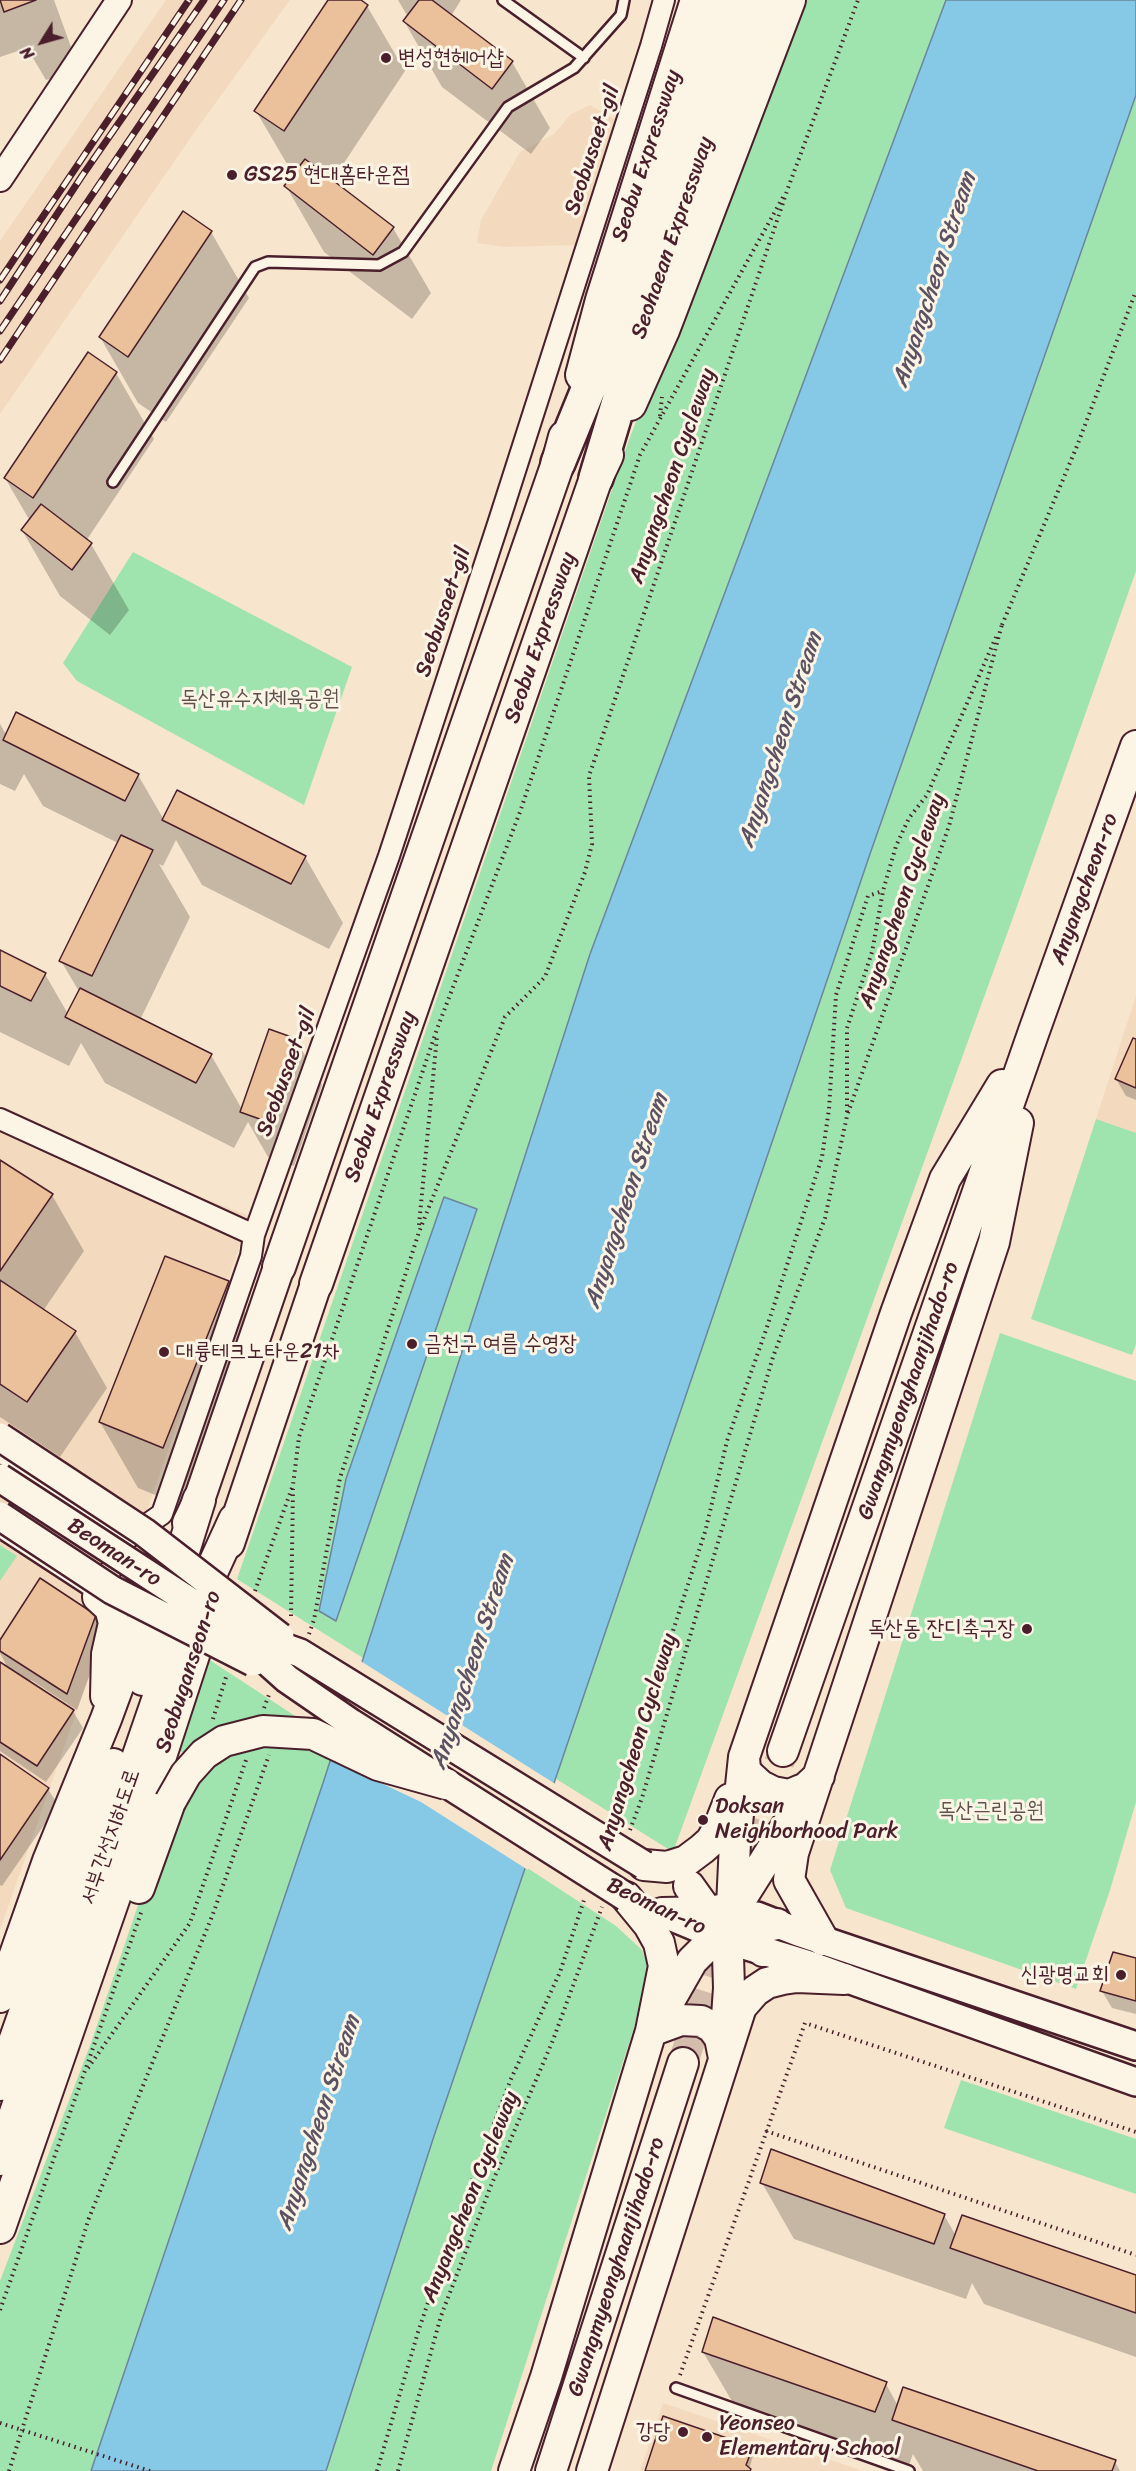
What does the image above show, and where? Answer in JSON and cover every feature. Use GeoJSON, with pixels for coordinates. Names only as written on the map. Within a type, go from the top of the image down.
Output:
{"type":"FeatureCollection","features":[{"type":"Feature","properties":{"kind":"highway","name":"Seobu Expressway"},"geometry":{"type":"LineString","coordinates":[[279,1267],[558,463],[602,300],[697,0]]}},
{"type":"Feature","properties":{"kind":"highway","name":"Seohaean Expressway"},"geometry":{"type":"LineString","coordinates":[[558,463],[621,309],[729,0]]}},
{"type":"Feature","properties":{"kind":"highway","name":"Seohaean Expressway"},"geometry":{"type":"LineString","coordinates":[[596,478],[645,315],[756,0]]}},
{"type":"Feature","properties":{"kind":"highway","name":"Seobu Expressway"},"geometry":{"type":"LineString","coordinates":[[316,1284],[596,478],[663,330],[789,0]]}},
{"type":"Feature","properties":{"kind":"highway","name":"서부간선지하도로"},"geometry":{"type":"LineString","coordinates":[[0,2084],[154,1648],[199,1500]]}},
{"type":"Feature","properties":{"kind":"highway","name":"서부간선지하도로"},"geometry":{"type":"LineString","coordinates":[[0,2159],[176,1651],[235,1520]]}},
{"type":"Feature","properties":{"kind":"main road","name":"Anyangcheon-ro"},"geometry":{"type":"LineString","coordinates":[[1034,1031],[1136,746]]}},
{"type":"Feature","properties":{"kind":"main road"},"geometry":{"type":"LineString","coordinates":[[644,1865],[667,1867],[686,1861],[711,1841],[719,1827],[896,1312],[945,1179],[1034,1031]]}},
{"type":"Feature","properties":{"kind":"main road"},"geometry":{"type":"LineString","coordinates":[[823,1940],[789,1880],[793,1853],[994,1242],[1034,1031]]}},
{"type":"Feature","properties":{"kind":"main road","name":"Gwangmyeonghaanjihado-ro"},"geometry":{"type":"LineString","coordinates":[[783,1751],[1034,1031]]}},
{"type":"Feature","properties":{"kind":"main road"},"geometry":{"type":"LineString","coordinates":[[0,1996],[48,1861],[106,1719],[141,1624],[199,1500],[279,1267]]}},
{"type":"Feature","properties":{"kind":"main road","name":"Seobuganseon-ro"},"geometry":{"type":"LineString","coordinates":[[0,2228],[193,1664],[235,1520],[316,1284]]}},
{"type":"Feature","properties":{"kind":"main road"},"geometry":{"type":"LineString","coordinates":[[0,1437],[144,1532],[300,1653]]}},
{"type":"Feature","properties":{"kind":"main road","name":"Beoman-ro"},"geometry":{"type":"LineString","coordinates":[[0,1478],[229,1627],[300,1653],[644,1865],[689,1887]]}},
{"type":"Feature","properties":{"kind":"main road"},"geometry":{"type":"LineString","coordinates":[[0,1516],[112,1590],[279,1682]]}},
{"type":"Feature","properties":{"kind":"main road"},"geometry":{"type":"LineString","coordinates":[[100,1580],[114,1623],[107,1654],[106,1719]]}},
{"type":"Feature","properties":{"kind":"main road","name":"Beoman-ro"},"geometry":{"type":"LineString","coordinates":[[229,1627],[279,1682],[446,1784],[616,1897],[662,1913]]}},
{"type":"Feature","properties":{"kind":"main road"},"geometry":{"type":"LineString","coordinates":[[0,2253],[89,2025],[170,1802],[186,1774],[204,1754],[224,1741],[263,1731],[313,1734],[378,1765],[446,1784]]}},
{"type":"Feature","properties":{"kind":"main road"},"geometry":{"type":"LineString","coordinates":[[742,1765],[761,1786],[773,1792],[789,1795],[806,1788],[819,1776]]}},
{"type":"Feature","properties":{"kind":"main road"},"geometry":{"type":"LineString","coordinates":[[724,2058],[729,1988],[728,1956],[734,1927],[742,1765]]}},
{"type":"Feature","properties":{"kind":"main road"},"geometry":{"type":"LineString","coordinates":[[651,2031],[692,1961],[711,1942],[734,1927],[756,1876],[819,1776]]}},
{"type":"Feature","properties":{"kind":"main road"},"geometry":{"type":"LineString","coordinates":[[689,1887],[734,1927],[809,1965],[1136,2082]]}},
{"type":"Feature","properties":{"kind":"main road"},"geometry":{"type":"LineString","coordinates":[[514,2471],[546,2377],[651,2031],[664,1966],[659,1943],[649,1925],[616,1897]]}},
{"type":"Feature","properties":{"kind":"main road"},"geometry":{"type":"LineString","coordinates":[[662,1913],[734,1927],[777,1924],[1136,2046]]}},
{"type":"Feature","properties":{"kind":"main road"},"geometry":{"type":"LineString","coordinates":[[592,2471],[741,2007],[755,1991],[767,1983],[797,1977],[844,1979]]}},
{"type":"Feature","properties":{"kind":"main road"},"geometry":{"type":"LineString","coordinates":[[651,2031],[681,2020],[701,2021],[712,2027],[720,2038],[724,2058]]}},
{"type":"Feature","properties":{"kind":"main road","name":"Gwangmyeonghaanjihado-ro"},"geometry":{"type":"LineString","coordinates":[[551,2471],[683,2063]]}},
{"type":"Feature","properties":{"kind":"street"},"geometry":{"type":"LineString","coordinates":[[0,179],[119,0]]}},
{"type":"Feature","properties":{"kind":"street","name":"Seobusaet-gil"},"geometry":{"type":"LineString","coordinates":[[100,1580],[125,1540],[162,1514],[251,1256],[254,1234],[396,834],[597,215],[664,0]]}},
{"type":"Feature","properties":{"kind":"street"},"geometry":{"type":"LineString","coordinates":[[0,1119],[254,1234]]}},
{"type":"Feature","properties":{"kind":"lane"},"geometry":{"type":"LineString","coordinates":[[503,0],[584,58]]}},
{"type":"Feature","properties":{"kind":"lane"},"geometry":{"type":"LineString","coordinates":[[112,482],[255,267],[268,262],[379,265],[403,252],[507,107],[574,68],[621,15],[624,0]]}},
{"type":"Feature","properties":{"kind":"lane"},"geometry":{"type":"LineString","coordinates":[[0,1458],[125,1540]]}},
{"type":"Feature","properties":{"kind":"lane"},"geometry":{"type":"LineString","coordinates":[[0,1533],[100,1580]]}},
{"type":"Feature","properties":{"kind":"lane"},"geometry":{"type":"LineString","coordinates":[[676,2388],[909,2471]]}},
{"type":"Feature","properties":{"kind":"path","name":"Anyangcheon Cycleway"},"geometry":{"type":"LineString","coordinates":[[549,967],[585,872],[592,844],[589,776],[788,188],[858,0]]}},
{"type":"Feature","properties":{"kind":"path"},"geometry":{"type":"LineString","coordinates":[[291,1616],[293,1485],[299,1437],[437,1029],[520,812],[640,455],[788,188]]}},
{"type":"Feature","properties":{"kind":"path","name":"Anyangcheon Cycleway"},"geometry":{"type":"LineString","coordinates":[[847,1116],[848,1028],[872,952],[883,891],[896,846],[909,818],[927,795],[1002,624],[1077,446],[1136,291]]}},
{"type":"Feature","properties":{"kind":"path","name":"Anyangcheon Cycleway"},"geometry":{"type":"LineString","coordinates":[[630,1831],[642,1798],[773,1357],[825,1218],[847,1116],[949,826],[1002,624]]}},
{"type":"Feature","properties":{"kind":"path"},"geometry":{"type":"LineString","coordinates":[[611,1821],[705,1532],[726,1441],[766,1330],[822,1157],[829,1109],[836,996],[868,896],[883,891]]}},
{"type":"Feature","properties":{"kind":"path"},"geometry":{"type":"LineString","coordinates":[[418,1232],[437,1029]]}},
{"type":"Feature","properties":{"kind":"path"},"geometry":{"type":"LineString","coordinates":[[253,1595],[293,1485]]}},
{"type":"Feature","properties":{"kind":"path"},"geometry":{"type":"LineString","coordinates":[[210,1730],[227,1673]]}},
{"type":"Feature","properties":{"kind":"path"},"geometry":{"type":"LineString","coordinates":[[260,1719],[279,1682]]}},
{"type":"Feature","properties":{"kind":"path"},"geometry":{"type":"LineString","coordinates":[[86,2071],[190,1923],[249,1753]]}},
{"type":"Feature","properties":{"kind":"path"},"geometry":{"type":"LineString","coordinates":[[377,2471],[418,2332],[450,2238],[511,2079],[560,1972],[585,1896]]}},
{"type":"Feature","properties":{"kind":"path","name":"Anyangcheon Cycleway"},"geometry":{"type":"LineString","coordinates":[[398,2471],[441,2316],[490,2188],[616,1897]]}},
{"type":"Feature","properties":{"kind":"path"},"geometry":{"type":"LineString","coordinates":[[0,2310],[144,1904]]}},
{"type":"Feature","properties":{"kind":"path"},"geometry":{"type":"LineString","coordinates":[[676,2388],[805,2023],[1136,2132]]}},
{"type":"Feature","properties":{"kind":"path"},"geometry":{"type":"LineString","coordinates":[[766,2131],[1136,2254]]}},
{"type":"Feature","properties":{"kind":"path"},"geometry":{"type":"LineString","coordinates":[[0,2423],[150,2471]]}},
{"type":"Feature","properties":{"kind":"shaded area"},"geometry":{"type":"Polygon","coordinates":[[[166,0],[290,0],[196,130],[0,414],[0,241],[166,0]]]}},
{"type":"Feature","properties":{"kind":"shaded area"},"geometry":{"type":"Polygon","coordinates":[[[590,105],[616,120],[575,245],[505,247],[477,243],[481,220],[520,152],[554,134],[571,114],[590,105]]]}},
{"type":"Feature","properties":{"kind":"shaded area"},"geometry":{"type":"Polygon","coordinates":[[[1136,996],[1136,1134],[1096,1119],[1136,996]]]}},
{"type":"Feature","properties":{"kind":"shaded area"},"geometry":{"type":"Polygon","coordinates":[[[0,1109],[158,1181],[250,1216],[0,1930],[0,1109]]]}},
{"type":"Feature","properties":{"kind":"shaded area","name":"Yeonseo Elementary School"},"geometry":{"type":"Polygon","coordinates":[[[663,2403],[863,2471],[640,2471],[663,2403]]]}},
{"type":"Feature","properties":{"kind":"green space"},"geometry":{"type":"Polygon","coordinates":[[[798,0],[1136,0],[1136,571],[1015,912],[673,1852],[237,1579],[629,440],[798,0]]]}},
{"type":"Feature","properties":{"kind":"green space","name":"독산유수지체육공원"},"geometry":{"type":"Polygon","coordinates":[[[133,552],[352,667],[304,805],[77,681],[63,663],[133,552]]]}},
{"type":"Feature","properties":{"kind":"green space"},"geometry":{"type":"Polygon","coordinates":[[[1096,1119],[1136,1133],[1136,1344],[1132,1355],[1031,1319],[1096,1119]]]}},
{"type":"Feature","properties":{"kind":"green space","name":"독산근린공원"},"geometry":{"type":"Polygon","coordinates":[[[1000,1333],[1136,1381],[1136,1802],[1110,1890],[1076,1989],[846,1908],[830,1870],[1000,1333]]]}},
{"type":"Feature","properties":{"kind":"green space"},"geometry":{"type":"Polygon","coordinates":[[[0,1545],[17,1556],[0,1581],[0,1545]]]}},
{"type":"Feature","properties":{"kind":"green space"},"geometry":{"type":"Polygon","coordinates":[[[202,1655],[616,1926],[642,1950],[651,1975],[491,2471],[0,2471],[0,2281],[91,2043],[173,1803],[186,1754],[173,1748],[202,1655]]]}},
{"type":"Feature","properties":{"kind":"green space"},"geometry":{"type":"Polygon","coordinates":[[[961,2080],[1136,2139],[1136,2194],[944,2128],[961,2080]]]}},
{"type":"Feature","properties":{"kind":"water","name":"Anyangcheon Stream"},"geometry":{"type":"Polygon","coordinates":[[[946,0],[1136,0],[1136,95],[871,851],[434,2136],[326,2471],[91,2471],[323,1783],[590,954],[946,0]]]}},
{"type":"Feature","properties":{"kind":"water","name":"금천구 여름 수영장"},"geometry":{"type":"Polygon","coordinates":[[[444,1197],[477,1209],[336,1621],[319,1611],[346,1479],[444,1197]]]}},
{"type":"Feature","properties":{"kind":"pier"},"geometry":{"type":"Polygon","coordinates":[[[359,1660],[557,1785],[528,1870],[421,1802],[328,1758],[359,1660]]]}},
{"type":"Feature","properties":{"kind":"building"},"geometry":{"type":"Polygon","coordinates":[[[0,0],[36,0],[4,12],[0,0]]]}},
{"type":"Feature","properties":{"kind":"building"},"geometry":{"type":"Polygon","coordinates":[[[328,0],[361,0],[368,5],[284,131],[254,111],[328,0]]]}},
{"type":"Feature","properties":{"kind":"building"},"geometry":{"type":"Polygon","coordinates":[[[419,0],[432,0],[513,61],[492,89],[403,21],[419,0]]]}},
{"type":"Feature","properties":{"kind":"building"},"geometry":{"type":"Polygon","coordinates":[[[305,159],[394,227],[373,255],[284,186],[305,159]]]}},
{"type":"Feature","properties":{"kind":"building"},"geometry":{"type":"Polygon","coordinates":[[[183,211],[212,231],[128,357],[99,337],[183,211]]]}},
{"type":"Feature","properties":{"kind":"building"},"geometry":{"type":"Polygon","coordinates":[[[88,352],[117,372],[33,498],[4,478],[88,352]]]}},
{"type":"Feature","properties":{"kind":"building"},"geometry":{"type":"Polygon","coordinates":[[[41,504],[92,543],[72,570],[21,530],[41,504]]]}},
{"type":"Feature","properties":{"kind":"building"},"geometry":{"type":"Polygon","coordinates":[[[16,712],[139,774],[125,801],[3,740],[16,712]]]}},
{"type":"Feature","properties":{"kind":"building"},"geometry":{"type":"Polygon","coordinates":[[[177,790],[306,856],[291,884],[162,820],[177,790]]]}},
{"type":"Feature","properties":{"kind":"building"},"geometry":{"type":"Polygon","coordinates":[[[121,835],[153,850],[92,976],[59,961],[121,835]]]}},
{"type":"Feature","properties":{"kind":"building"},"geometry":{"type":"Polygon","coordinates":[[[0,950],[46,973],[31,1001],[0,986],[0,950]]]}},
{"type":"Feature","properties":{"kind":"building"},"geometry":{"type":"Polygon","coordinates":[[[80,988],[212,1054],[196,1083],[65,1017],[80,988]]]}},
{"type":"Feature","properties":{"kind":"building"},"geometry":{"type":"Polygon","coordinates":[[[269,1029],[297,1039],[268,1122],[240,1112],[269,1029]]]}},
{"type":"Feature","properties":{"kind":"building"},"geometry":{"type":"Polygon","coordinates":[[[1133,1038],[1136,1039],[1136,1088],[1115,1079],[1133,1038]]]}},
{"type":"Feature","properties":{"kind":"building"},"geometry":{"type":"Polygon","coordinates":[[[0,1160],[53,1194],[0,1271],[0,1160]]]}},
{"type":"Feature","properties":{"kind":"building","name":"대륭테크노타운21차"},"geometry":{"type":"Polygon","coordinates":[[[165,1256],[229,1281],[163,1448],[99,1422],[165,1256]]]}},
{"type":"Feature","properties":{"kind":"building"},"geometry":{"type":"Polygon","coordinates":[[[0,1280],[76,1331],[27,1402],[0,1384],[0,1280]]]}},
{"type":"Feature","properties":{"kind":"building"},"geometry":{"type":"Polygon","coordinates":[[[40,1578],[96,1615],[67,1694],[0,1651],[0,1640],[40,1578]]]}},
{"type":"Feature","properties":{"kind":"building"},"geometry":{"type":"Polygon","coordinates":[[[0,1662],[74,1710],[37,1766],[0,1742],[0,1662]]]}},
{"type":"Feature","properties":{"kind":"building"},"geometry":{"type":"Polygon","coordinates":[[[0,1754],[49,1788],[0,1860],[0,1754]]]}},
{"type":"Feature","properties":{"kind":"building","name":"신광명교회"},"geometry":{"type":"Polygon","coordinates":[[[1113,1952],[1136,1958],[1136,2001],[1100,1991],[1113,1952]]]}},
{"type":"Feature","properties":{"kind":"building"},"geometry":{"type":"Polygon","coordinates":[[[771,2149],[945,2214],[934,2244],[760,2183],[771,2149]]]}},
{"type":"Feature","properties":{"kind":"building"},"geometry":{"type":"Polygon","coordinates":[[[962,2215],[1136,2275],[1136,2313],[950,2248],[962,2215]]]}},
{"type":"Feature","properties":{"kind":"building"},"geometry":{"type":"Polygon","coordinates":[[[713,2317],[887,2382],[875,2412],[702,2352],[713,2317]]]}},
{"type":"Feature","properties":{"kind":"building"},"geometry":{"type":"Polygon","coordinates":[[[903,2387],[1116,2460],[1112,2471],[1038,2471],[892,2420],[903,2387]]]}},
{"type":"Feature","properties":{"kind":"building","name":"강당"},"geometry":{"type":"Polygon","coordinates":[[[663,2416],[753,2447],[746,2465],[751,2469],[750,2471],[645,2471],[663,2416]]]}},
{"type":"Feature","properties":{"kind":"tunnel"},"geometry":{"type":"LineString","coordinates":[[683,2063],[783,1751]]}},
{"type":"Feature","properties":{"kind":"railway"},"geometry":{"type":"LineString","coordinates":[[0,280],[189,0]]}},
{"type":"Feature","properties":{"kind":"railway"},"geometry":{"type":"LineString","coordinates":[[0,301],[82,176],[204,0]]}},
{"type":"Feature","properties":{"kind":"railway"},"geometry":{"type":"LineString","coordinates":[[0,331],[224,0]]}},
{"type":"Feature","properties":{"kind":"railway"},"geometry":{"type":"LineString","coordinates":[[0,360],[241,0]]}},
{"type":"Feature","properties":{"kind":"place","name":"변성현헤어샵"},"geometry":{"type":"Point","coordinates":[386,58]}},
{"type":"Feature","properties":{"kind":"place","name":"GS25 현대홈타운점"},"geometry":{"type":"Point","coordinates":[232,175]}},
{"type":"Feature","properties":{"kind":"place","name":"금천구 여름 수영장"},"geometry":{"type":"Point","coordinates":[412,1344]}},
{"type":"Feature","properties":{"kind":"place","name":"대륭테크노타운21차"},"geometry":{"type":"Point","coordinates":[164,1352]}},
{"type":"Feature","properties":{"kind":"place","name":"독산동 잔디축구장"},"geometry":{"type":"Point","coordinates":[1027,1629]}},
{"type":"Feature","properties":{"kind":"place","name":"Doksan Neighborhood Park"},"geometry":{"type":"Point","coordinates":[703,1820]}},
{"type":"Feature","properties":{"kind":"place","name":"신광명교회"},"geometry":{"type":"Point","coordinates":[1121,1975]}},
{"type":"Feature","properties":{"kind":"place","name":"강당"},"geometry":{"type":"Point","coordinates":[683,2432]}},
{"type":"Feature","properties":{"kind":"place","name":"Yeonseo Elementary School"},"geometry":{"type":"Point","coordinates":[707,2437]}}]}
